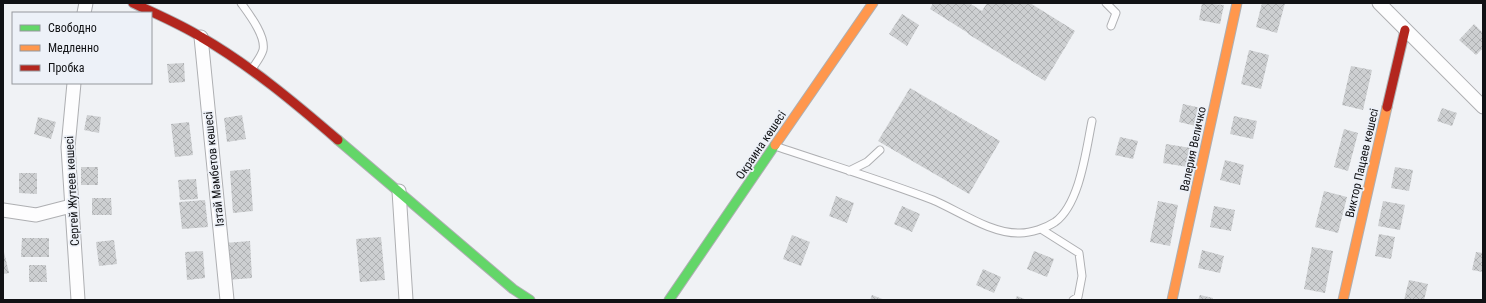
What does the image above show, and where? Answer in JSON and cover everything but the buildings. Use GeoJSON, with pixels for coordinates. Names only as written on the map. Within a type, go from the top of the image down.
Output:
{"type":"FeatureCollection","features":[{"type":"Feature","properties":{"kind":"street"},"geometry":{"type":"LineString","coordinates":[[133,3],[151,12]]}},
{"type":"Feature","properties":{"kind":"street","name":"Окраина көшесі"},"geometry":{"type":"LineString","coordinates":[[669,300],[873,3]]}},
{"type":"Feature","properties":{"kind":"street","name":"Валерия Величко"},"geometry":{"type":"LineString","coordinates":[[1172,300],[1237,3]]}},
{"type":"Feature","properties":{"kind":"street"},"geometry":{"type":"LineString","coordinates":[[1379,3],[1483,107]]}},
{"type":"Feature","properties":{"kind":"street"},"geometry":{"type":"LineString","coordinates":[[152,12],[201,37],[251,70],[304,111],[513,289],[530,300]]}},
{"type":"Feature","properties":{"kind":"street","name":"Виктор Пацаев көшесі"},"geometry":{"type":"LineString","coordinates":[[1343,300],[1405,30]]}},
{"type":"Feature","properties":{"kind":"street","name":"Ізтай Мәмбетов көшесі"},"geometry":{"type":"LineString","coordinates":[[201,37],[226,300]]}},
{"type":"Feature","properties":{"kind":"street","name":"Сергей Жутеев көшесі"},"geometry":{"type":"LineString","coordinates":[[74,84],[68,147],[78,300]]}},
{"type":"Feature","properties":{"kind":"street"},"geometry":{"type":"LineString","coordinates":[[399,192],[406,300]]}},
{"type":"Feature","properties":{"kind":"street"},"geometry":{"type":"LineString","coordinates":[[3,210],[36,215],[71,206]]}},
{"type":"Feature","properties":{"kind":"lane"},"geometry":{"type":"LineString","coordinates":[[241,3],[251,16],[263,41],[263,51],[251,70]]}},
{"type":"Feature","properties":{"kind":"lane"},"geometry":{"type":"LineString","coordinates":[[1106,3],[1116,13],[1111,26]]}},
{"type":"Feature","properties":{"kind":"lane"},"geometry":{"type":"LineString","coordinates":[[775,146],[934,201],[973,220],[1002,231],[1021,234],[1041,229],[1055,222],[1070,203],[1080,180],[1092,122]]}},
{"type":"Feature","properties":{"kind":"lane"},"geometry":{"type":"LineString","coordinates":[[849,171],[867,162],[880,150]]}},
{"type":"Feature","properties":{"kind":"lane"},"geometry":{"type":"LineString","coordinates":[[1041,229],[1079,253],[1082,276],[1078,297],[1073,300]]}},
{"type":"Feature","properties":{"kind":"traffic: fast"},"geometry":{"type":"LineString","coordinates":[[338,140],[513,289],[530,300]]}},
{"type":"Feature","properties":{"kind":"traffic: fast"},"geometry":{"type":"LineString","coordinates":[[669,300],[775,145]]}},
{"type":"Feature","properties":{"kind":"traffic: slow"},"geometry":{"type":"LineString","coordinates":[[775,145],[873,3]]}},
{"type":"Feature","properties":{"kind":"traffic: slow"},"geometry":{"type":"LineString","coordinates":[[1172,300],[1237,3]]}},
{"type":"Feature","properties":{"kind":"traffic: slow"},"geometry":{"type":"LineString","coordinates":[[1343,300],[1387,107]]}},
{"type":"Feature","properties":{"kind":"traffic: jam"},"geometry":{"type":"LineString","coordinates":[[133,3],[193,32],[237,60],[289,99],[338,140]]}},
{"type":"Feature","properties":{"kind":"traffic: jam"},"geometry":{"type":"LineString","coordinates":[[1387,107],[1405,30]]}}]}
